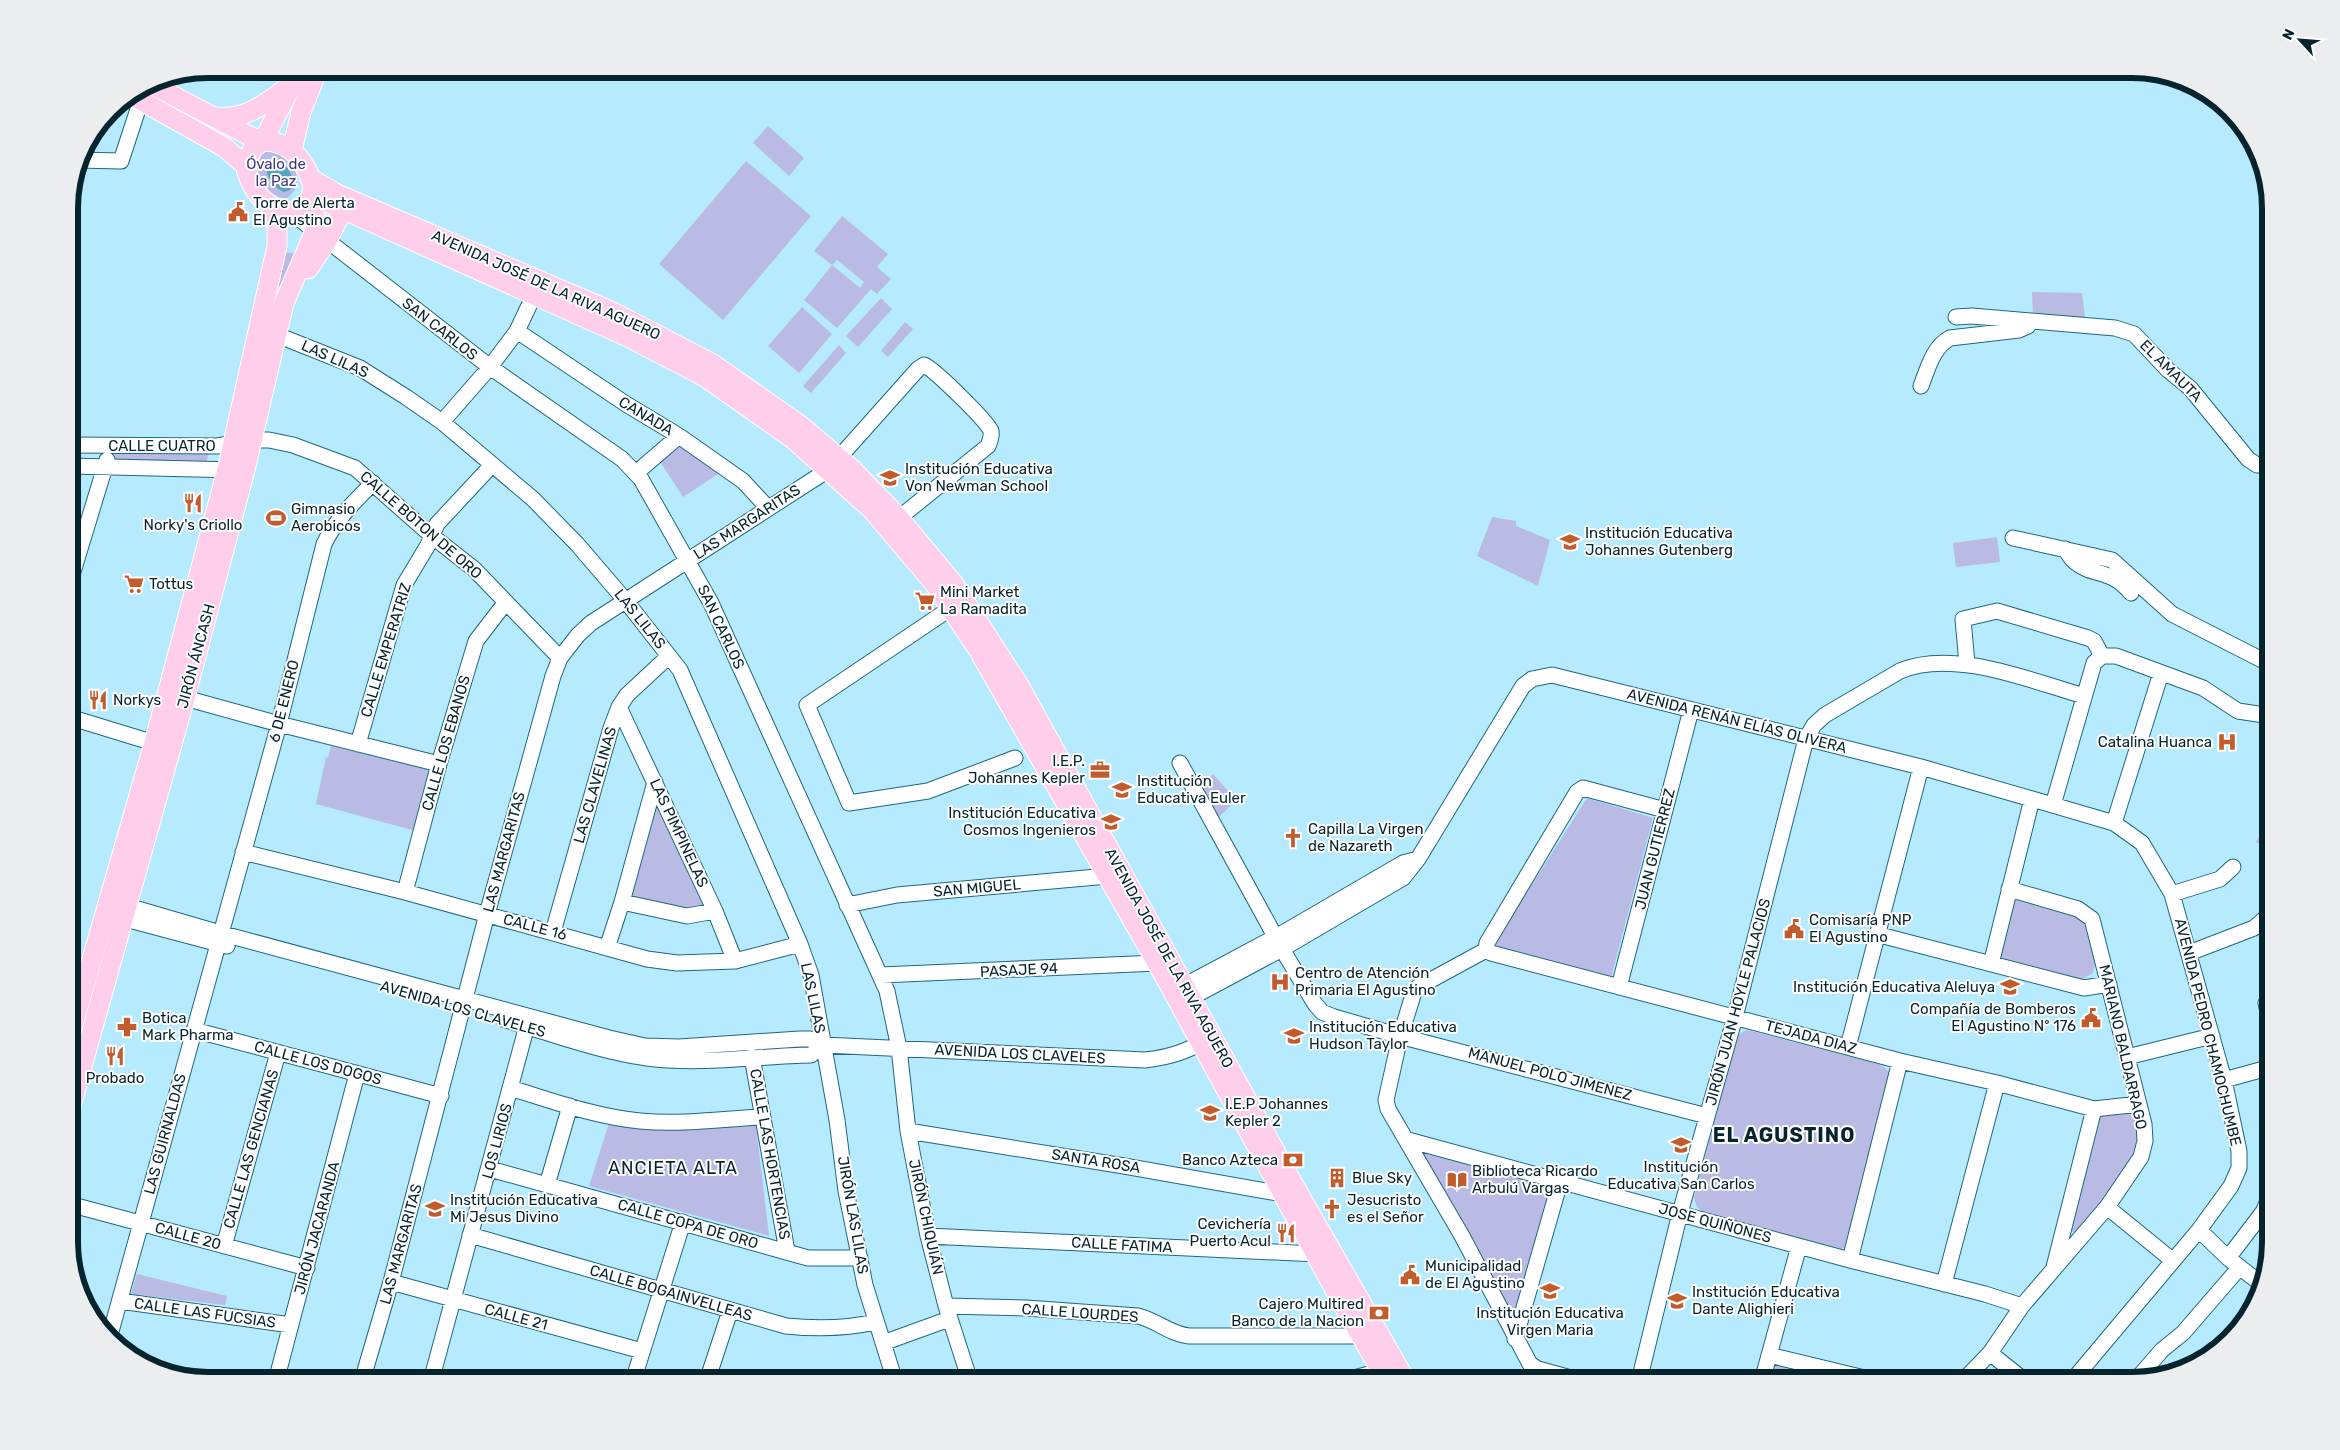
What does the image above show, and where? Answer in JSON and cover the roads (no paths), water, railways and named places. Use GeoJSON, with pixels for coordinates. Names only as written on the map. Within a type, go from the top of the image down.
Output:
{"type":"FeatureCollection","features":[{"type":"Feature","properties":{"kind":"main road"},"geometry":{"type":"LineString","coordinates":[[214,117],[232,118],[251,113],[295,78]]}},
{"type":"Feature","properties":{"kind":"main road"},"geometry":{"type":"LineString","coordinates":[[245,165],[253,148],[262,142],[297,78]]}},
{"type":"Feature","properties":{"kind":"main road"},"geometry":{"type":"LineString","coordinates":[[292,150],[301,112],[314,78]]}},
{"type":"Feature","properties":{"kind":"main road"},"geometry":{"type":"LineString","coordinates":[[158,87],[262,142],[272,141],[292,150],[306,168],[321,236]]}},
{"type":"Feature","properties":{"kind":"main road"},"geometry":{"type":"LineString","coordinates":[[138,98],[224,147],[245,165],[252,186],[272,208],[282,212],[292,213],[298,211],[310,191]]}},
{"type":"Feature","properties":{"kind":"main road","name":"AVENIDA JOSÉ DE LA RIVA AGUERO"},"geometry":{"type":"LineString","coordinates":[[310,191],[345,212],[628,337],[693,362]]}},
{"type":"Feature","properties":{"kind":"main road","name":"AVENIDA JOSÉ DE LA RIVA AGUERO"},"geometry":{"type":"LineString","coordinates":[[310,191],[337,194],[615,313],[693,362],[773,404],[834,464],[900,518],[953,582],[996,649],[1072,779],[1141,921],[1206,1041],[1283,1194],[1382,1372]]}},
{"type":"Feature","properties":{"kind":"main road","name":"JIRÓN ÁNCASH"},"geometry":{"type":"LineString","coordinates":[[78,1014],[116,910],[185,698],[236,470],[233,444],[277,246],[278,222],[272,208]]}},
{"type":"Feature","properties":{"kind":"main road","name":"JIRÓN ÁNCASH"},"geometry":{"type":"LineString","coordinates":[[78,1074],[154,743],[236,470],[254,440],[284,303],[321,236],[345,212]]}},
{"type":"Feature","properties":{"kind":"main road","name":"AVENIDA JOSÉ DE LA RIVA AGUERO"},"geometry":{"type":"LineString","coordinates":[[834,464],[933,582],[951,608],[979,652],[1108,876],[1141,921],[1157,963],[1182,995]]}},
{"type":"Feature","properties":{"kind":"main road","name":"AVENIDA JOSÉ DE LA RIVA AGUERO"},"geometry":{"type":"LineString","coordinates":[[1206,1041],[1401,1372]]}},
{"type":"Feature","properties":{"kind":"street"},"geometry":{"type":"LineString","coordinates":[[86,160],[121,161],[135,99]]}},
{"type":"Feature","properties":{"kind":"street","name":"SAN CARLOS"},"geometry":{"type":"LineString","coordinates":[[292,213],[490,367],[622,459],[636,473],[689,560],[711,603],[829,862],[846,905],[881,975],[887,991],[899,1048]]}},
{"type":"Feature","properties":{"kind":"street"},"geometry":{"type":"LineString","coordinates":[[442,422],[490,367],[516,331],[534,295]]}},
{"type":"Feature","properties":{"kind":"street","name":"EL AMAUTA"},"geometry":{"type":"LineString","coordinates":[[1956,316],[2115,328],[2134,334],[2168,370],[2194,392],[2248,459],[2257,465],[2262,465]]}},
{"type":"Feature","properties":{"kind":"street"},"geometry":{"type":"LineString","coordinates":[[1921,386],[1932,357],[1944,341],[1968,335],[2019,330],[2034,322]]}},
{"type":"Feature","properties":{"kind":"street","name":"CANADA"},"geometry":{"type":"LineString","coordinates":[[516,331],[678,436],[743,481],[768,508]]}},
{"type":"Feature","properties":{"kind":"street","name":"LAS LILAS"},"geometry":{"type":"LineString","coordinates":[[277,335],[362,369],[442,422],[533,499],[570,537],[625,600],[680,670],[800,944],[811,975],[823,1045]]}},
{"type":"Feature","properties":{"kind":"street","name":"LAS MARGARITAS"},"geometry":{"type":"LineString","coordinates":[[365,1372],[441,1096],[487,914],[560,658],[578,635],[625,600],[834,464],[924,365],[982,418],[990,431],[991,439],[988,446],[900,518]]}},
{"type":"Feature","properties":{"kind":"street"},"geometry":{"type":"LineString","coordinates":[[636,473],[678,436]]}},
{"type":"Feature","properties":{"kind":"street","name":"CALLE CUATRO"},"geometry":{"type":"LineString","coordinates":[[78,445],[233,444],[254,440]]}},
{"type":"Feature","properties":{"kind":"street","name":"CALLE BOTON DE ORO"},"geometry":{"type":"LineString","coordinates":[[254,440],[269,440],[293,445],[355,468],[432,536],[474,569],[560,658]]}},
{"type":"Feature","properties":{"kind":"street"},"geometry":{"type":"LineString","coordinates":[[78,555],[110,446]]}},
{"type":"Feature","properties":{"kind":"street","name":"CALLE EMPERATRIZ"},"geometry":{"type":"LineString","coordinates":[[358,744],[404,585],[437,524],[492,465]]}},
{"type":"Feature","properties":{"kind":"street","name":"CALLE CUATRO"},"geometry":{"type":"LineString","coordinates":[[78,466],[236,470]]}},
{"type":"Feature","properties":{"kind":"street","name":"6 DE ENERO"},"geometry":{"type":"LineString","coordinates":[[219,938],[279,724],[324,544],[331,528],[373,483]]}},
{"type":"Feature","properties":{"kind":"street"},"geometry":{"type":"LineString","coordinates":[[2013,538],[2112,560],[2172,614],[2262,659]]}},
{"type":"Feature","properties":{"kind":"street"},"geometry":{"type":"LineString","coordinates":[[2065,549],[2074,561],[2121,581],[2130,593]]}},
{"type":"Feature","properties":{"kind":"street"},"geometry":{"type":"LineString","coordinates":[[2107,575],[2112,560]]}},
{"type":"Feature","properties":{"kind":"street","name":"CALLE LOS EBANOS"},"geometry":{"type":"LineString","coordinates":[[405,892],[439,764],[476,641],[506,602]]}},
{"type":"Feature","properties":{"kind":"street"},"geometry":{"type":"LineString","coordinates":[[951,608],[807,705],[849,803],[928,791],[1015,758]]}},
{"type":"Feature","properties":{"kind":"street"},"geometry":{"type":"LineString","coordinates":[[1967,664],[1963,618],[1997,611],[2088,638],[2094,642],[2102,656]]}},
{"type":"Feature","properties":{"kind":"street","name":"LAS CLAVELINAS"},"geometry":{"type":"LineString","coordinates":[[553,932],[608,737],[619,707],[627,696],[669,656]]}},
{"type":"Feature","properties":{"kind":"street"},"geometry":{"type":"LineString","coordinates":[[2053,805],[2094,663],[2102,656],[2116,656],[2203,688],[2238,711],[2262,715]]}},
{"type":"Feature","properties":{"kind":"street"},"geometry":{"type":"LineString","coordinates":[[1806,738],[1814,725],[1825,716],[1900,671],[1912,666],[1950,662],[1967,664],[2084,696]]}},
{"type":"Feature","properties":{"kind":"street"},"geometry":{"type":"LineString","coordinates":[[2114,823],[2161,673]]}},
{"type":"Feature","properties":{"kind":"street","name":"AVENIDA RENÁN ELÍAS OLIVERA"},"geometry":{"type":"LineString","coordinates":[[1182,995],[1279,943],[1357,898],[1403,878],[1418,859],[1522,686],[1532,679],[1552,675],[1921,767],[2114,823],[2142,843]]}},
{"type":"Feature","properties":{"kind":"street"},"geometry":{"type":"LineString","coordinates":[[185,698],[279,724],[439,764]]}},
{"type":"Feature","properties":{"kind":"street","name":"LAS PIMPINELAS"},"geometry":{"type":"LineString","coordinates":[[619,707],[715,911],[735,961]]}},
{"type":"Feature","properties":{"kind":"street","name":"JUAN GUTIERREZ"},"geometry":{"type":"LineString","coordinates":[[1619,987],[1691,710]]}},
{"type":"Feature","properties":{"kind":"street"},"geometry":{"type":"LineString","coordinates":[[78,720],[154,743]]}},
{"type":"Feature","properties":{"kind":"street","name":"JIRÓN JUAN HOYLE PALACIOS"},"geometry":{"type":"LineString","coordinates":[[1641,1372],[1680,1213],[1735,1017],[1806,738]]}},
{"type":"Feature","properties":{"kind":"street","name":"MANUEL POLO JIMENEZ"},"geometry":{"type":"LineString","coordinates":[[1180,763],[1279,943],[1315,1004],[1322,1012],[1400,1036],[1707,1116]]}},
{"type":"Feature","properties":{"kind":"street"},"geometry":{"type":"LineString","coordinates":[[1848,1047],[1921,767]]}},
{"type":"Feature","properties":{"kind":"street"},"geometry":{"type":"LineString","coordinates":[[607,948],[622,902],[655,782]]}},
{"type":"Feature","properties":{"kind":"street"},"geometry":{"type":"LineString","coordinates":[[1549,1372],[1538,1369],[1530,1364],[1515,1339],[1462,1236],[1408,1140],[1388,1109],[1386,1100],[1411,997],[1418,987],[1486,950],[1488,942],[1577,792],[1583,788],[1665,810]]}},
{"type":"Feature","properties":{"kind":"street"},"geometry":{"type":"LineString","coordinates":[[1991,964],[2032,799]]}},
{"type":"Feature","properties":{"kind":"street","name":"AVENIDA PEDRO CHAMOCHUMBE"},"geometry":{"type":"LineString","coordinates":[[2079,1372],[2199,1230],[2231,1186],[2239,1168],[2239,1151],[2224,1080],[2172,894],[2142,843]]}},
{"type":"Feature","properties":{"kind":"street","name":"CALLE 16"},"geometry":{"type":"LineString","coordinates":[[243,852],[405,892],[647,959],[677,962],[735,961],[800,944]]}},
{"type":"Feature","properties":{"kind":"street"},"geometry":{"type":"LineString","coordinates":[[2172,894],[2220,879],[2233,867]]}},
{"type":"Feature","properties":{"kind":"street","name":"SAN MIGUEL"},"geometry":{"type":"LineString","coordinates":[[846,905],[897,895],[1108,876]]}},
{"type":"Feature","properties":{"kind":"street","name":"MARIANO BALDARRAGO"},"geometry":{"type":"LineString","coordinates":[[1972,1372],[1990,1353],[2022,1306],[2107,1207],[2141,1158],[2145,1141],[2139,1104],[2094,925],[2088,915],[2078,909],[2009,889]]}},
{"type":"Feature","properties":{"kind":"street"},"geometry":{"type":"LineString","coordinates":[[622,902],[687,916],[715,911]]}},
{"type":"Feature","properties":{"kind":"street","name":"AVENIDA LOS CLAVELES"},"geometry":{"type":"LineString","coordinates":[[116,910],[465,1003],[528,1021],[620,1053],[648,1058],[681,1060],[811,1054],[823,1045]]}},
{"type":"Feature","properties":{"kind":"street"},"geometry":{"type":"LineString","coordinates":[[2189,952],[2254,928],[2262,921]]}},
{"type":"Feature","properties":{"kind":"street"},"geometry":{"type":"LineString","coordinates":[[1876,934],[2084,988],[2109,984]]}},
{"type":"Feature","properties":{"kind":"street","name":"LAS GUIRNALDAS"},"geometry":{"type":"LineString","coordinates":[[111,1331],[219,938]]}},
{"type":"Feature","properties":{"kind":"street","name":"TEJADA DIAZ"},"geometry":{"type":"LineString","coordinates":[[1486,950],[1491,953],[1900,1061],[1997,1083],[2094,1109],[2139,1104]]}},
{"type":"Feature","properties":{"kind":"street","name":"PASAJE 94"},"geometry":{"type":"LineString","coordinates":[[881,975],[1157,963]]}},
{"type":"Feature","properties":{"kind":"street","name":"AVENIDA LOS CLAVELES"},"geometry":{"type":"LineString","coordinates":[[528,1021],[645,1046],[679,1047],[800,1038],[810,1039],[823,1045],[1145,1060],[1178,1054],[1206,1041]]}},
{"type":"Feature","properties":{"kind":"street","name":"LOS LIRIOS"},"geometry":{"type":"LineString","coordinates":[[433,1372],[452,1299],[490,1169],[528,1021]]}},
{"type":"Feature","properties":{"kind":"street","name":"CALLE LOS DOGOS"},"geometry":{"type":"LineString","coordinates":[[194,1030],[441,1096]]}},
{"type":"Feature","properties":{"kind":"street"},"geometry":{"type":"LineString","coordinates":[[2127,1057],[2212,1036]]}},
{"type":"Feature","properties":{"kind":"street","name":"JIRÓN LAS LILAS"},"geometry":{"type":"LineString","coordinates":[[823,1045],[860,1258],[875,1322],[891,1372]]}},
{"type":"Feature","properties":{"kind":"street","name":"JIRÓN CHIQUIÁN"},"geometry":{"type":"LineString","coordinates":[[899,1048],[908,1131],[928,1236],[948,1312],[967,1372]]}},
{"type":"Feature","properties":{"kind":"street","name":"CALLE LAS GENCIANAS"},"geometry":{"type":"LineString","coordinates":[[224,1246],[278,1053]]}},
{"type":"Feature","properties":{"kind":"street","name":"CALLE LAS HORTENCIAS"},"geometry":{"type":"LineString","coordinates":[[752,1057],[787,1252]]}},
{"type":"Feature","properties":{"kind":"street"},"geometry":{"type":"LineString","coordinates":[[1850,1260],[1900,1061]]}},
{"type":"Feature","properties":{"kind":"street"},"geometry":{"type":"LineString","coordinates":[[2224,1080],[2262,1069]]}},
{"type":"Feature","properties":{"kind":"street","name":"JIRÓN JACARANDA"},"geometry":{"type":"LineString","coordinates":[[278,1372],[307,1268],[356,1074]]}},
{"type":"Feature","properties":{"kind":"street"},"geometry":{"type":"LineString","coordinates":[[1944,1284],[1997,1083]]}},
{"type":"Feature","properties":{"kind":"street"},"geometry":{"type":"LineString","coordinates":[[510,1088],[570,1106],[622,1118],[658,1122],[762,1117]]}},
{"type":"Feature","properties":{"kind":"street"},"geometry":{"type":"LineString","coordinates":[[547,1185],[570,1106]]}},
{"type":"Feature","properties":{"kind":"street"},"geometry":{"type":"LineString","coordinates":[[2053,1271],[2094,1109]]}},
{"type":"Feature","properties":{"kind":"street","name":"SANTA ROSA"},"geometry":{"type":"LineString","coordinates":[[908,1131],[1283,1194]]}},
{"type":"Feature","properties":{"kind":"street","name":"JOSE QUIÑONES"},"geometry":{"type":"LineString","coordinates":[[1408,1140],[2022,1306]]}},
{"type":"Feature","properties":{"kind":"street","name":"CALLE COPA DE ORO"},"geometry":{"type":"LineString","coordinates":[[490,1169],[808,1258],[860,1258]]}},
{"type":"Feature","properties":{"kind":"street"},"geometry":{"type":"LineString","coordinates":[[1515,1339],[1560,1182]]}},
{"type":"Feature","properties":{"kind":"street","name":"CALLE 20"},"geometry":{"type":"LineString","coordinates":[[78,1206],[307,1268]]}},
{"type":"Feature","properties":{"kind":"street"},"geometry":{"type":"LineString","coordinates":[[2107,1207],[2172,1260]]}},
{"type":"Feature","properties":{"kind":"street"},"geometry":{"type":"LineString","coordinates":[[2143,1371],[2162,1350],[2183,1333],[2234,1263],[2262,1214]]}},
{"type":"Feature","properties":{"kind":"street"},"geometry":{"type":"LineString","coordinates":[[636,1372],[682,1222]]}},
{"type":"Feature","properties":{"kind":"street"},"geometry":{"type":"LineString","coordinates":[[2199,1230],[2257,1281]]}},
{"type":"Feature","properties":{"kind":"street","name":"CALLE BOGAINVELLEAS"},"geometry":{"type":"LineString","coordinates":[[470,1235],[786,1326],[817,1329],[854,1327],[875,1322]]}},
{"type":"Feature","properties":{"kind":"street","name":"CALLE FATIMA"},"geometry":{"type":"LineString","coordinates":[[928,1236],[1317,1254]]}},
{"type":"Feature","properties":{"kind":"street"},"geometry":{"type":"LineString","coordinates":[[1765,1372],[1800,1246]]}},
{"type":"Feature","properties":{"kind":"street","name":"CALLE 21"},"geometry":{"type":"LineString","coordinates":[[391,1282],[642,1351]]}},
{"type":"Feature","properties":{"kind":"street","name":"CALLE LAS FUCSIAS"},"geometry":{"type":"LineString","coordinates":[[120,1301],[290,1325]]}},
{"type":"Feature","properties":{"kind":"street","name":"CALLE LOURDES"},"geometry":{"type":"LineString","coordinates":[[883,1343],[948,1312],[1026,1308],[1138,1316],[1154,1321],[1174,1333],[1189,1336],[1361,1336]]}},
{"type":"Feature","properties":{"kind":"street"},"geometry":{"type":"LineString","coordinates":[[710,1372],[730,1311]]}},
{"type":"Feature","properties":{"kind":"street"},"geometry":{"type":"LineString","coordinates":[[1990,1353],[2014,1372]]}},
{"type":"Feature","properties":{"kind":"street"},"geometry":{"type":"LineString","coordinates":[[1770,1355],[1840,1372]]}},
{"type":"Feature","properties":{"kind":"place","name":"Torre de Alerta El Agustino"},"geometry":{"type":"Point","coordinates":[238,212]}},
{"type":"Feature","properties":{"kind":"place","name":"Institución Educativa Von Newman School"},"geometry":{"type":"Point","coordinates":[890,478]}},
{"type":"Feature","properties":{"kind":"place","name":"Norky's Criollo"},"geometry":{"type":"Point","coordinates":[193,503]}},
{"type":"Feature","properties":{"kind":"place","name":"Gimnasio Aerobicos"},"geometry":{"type":"Point","coordinates":[276,518]}},
{"type":"Feature","properties":{"kind":"place","name":"Institución Educativa Johannes Gutenberg"},"geometry":{"type":"Point","coordinates":[1570,542]}},
{"type":"Feature","properties":{"kind":"place","name":"Tottus"},"geometry":{"type":"Point","coordinates":[134,584]}},
{"type":"Feature","properties":{"kind":"place","name":"Mini Market La Ramadita"},"geometry":{"type":"Point","coordinates":[925,601]}},
{"type":"Feature","properties":{"kind":"place","name":"Norkys"},"geometry":{"type":"Point","coordinates":[98,700]}},
{"type":"Feature","properties":{"kind":"place","name":"Catalina Huanca"},"geometry":{"type":"Point","coordinates":[2227,742]}},
{"type":"Feature","properties":{"kind":"place","name":"I.E.P. Johannes Kepler"},"geometry":{"type":"Point","coordinates":[1100,770]}},
{"type":"Feature","properties":{"kind":"place","name":"Institución Educativa Euler"},"geometry":{"type":"Point","coordinates":[1122,790]}},
{"type":"Feature","properties":{"kind":"place","name":"Institución Educativa Cosmos Ingenieros"},"geometry":{"type":"Point","coordinates":[1111,822]}},
{"type":"Feature","properties":{"kind":"place","name":"Capilla La Virgen de Nazareth"},"geometry":{"type":"Point","coordinates":[1293,838]}},
{"type":"Feature","properties":{"kind":"place","name":"Comisaría PNP El Agustino"},"geometry":{"type":"Point","coordinates":[1794,929]}},
{"type":"Feature","properties":{"kind":"place","name":"Centro de Atención Primaria El Agustino"},"geometry":{"type":"Point","coordinates":[1280,982]}},
{"type":"Feature","properties":{"kind":"place","name":"Institución Educativa Aleluya"},"geometry":{"type":"Point","coordinates":[2010,987]}},
{"type":"Feature","properties":{"kind":"place","name":"Compañía de Bomberos El Agustino Nº 176"},"geometry":{"type":"Point","coordinates":[2091,1018]}},
{"type":"Feature","properties":{"kind":"place","name":"Botica Mark Pharma"},"geometry":{"type":"Point","coordinates":[127,1027]}},
{"type":"Feature","properties":{"kind":"place","name":"Institución Educativa Hudson Taylor"},"geometry":{"type":"Point","coordinates":[1294,1036]}},
{"type":"Feature","properties":{"kind":"place","name":"Probado"},"geometry":{"type":"Point","coordinates":[115,1056]}},
{"type":"Feature","properties":{"kind":"place","name":"I.E.P Johannes Kepler 2"},"geometry":{"type":"Point","coordinates":[1210,1113]}},
{"type":"Feature","properties":{"kind":"place","name":"Institución Educativa San Carlos"},"geometry":{"type":"Point","coordinates":[1681,1145]}},
{"type":"Feature","properties":{"kind":"place","name":"Banco Azteca"},"geometry":{"type":"Point","coordinates":[1293,1160]}},
{"type":"Feature","properties":{"kind":"place","name":"Blue Sky"},"geometry":{"type":"Point","coordinates":[1337,1178]}},
{"type":"Feature","properties":{"kind":"place","name":"Biblioteca Ricardo Arbulú Vargas"},"geometry":{"type":"Point","coordinates":[1457,1180]}},
{"type":"Feature","properties":{"kind":"place","name":"Institución Educativa Mi Jesus Divino"},"geometry":{"type":"Point","coordinates":[435,1209]}},
{"type":"Feature","properties":{"kind":"place","name":"Jesucristo es el Señor"},"geometry":{"type":"Point","coordinates":[1332,1209]}},
{"type":"Feature","properties":{"kind":"place","name":"Cevichería Puerto Acul"},"geometry":{"type":"Point","coordinates":[1286,1233]}},
{"type":"Feature","properties":{"kind":"place","name":"Municipalidad de El Agustino"},"geometry":{"type":"Point","coordinates":[1410,1275]}},
{"type":"Feature","properties":{"kind":"place","name":"Institución Educativa Virgen Maria"},"geometry":{"type":"Point","coordinates":[1550,1291]}},
{"type":"Feature","properties":{"kind":"place","name":"Institución Educativa Dante Alighieri"},"geometry":{"type":"Point","coordinates":[1677,1301]}},
{"type":"Feature","properties":{"kind":"place","name":"Cajero Multired Banco de la Nacion"},"geometry":{"type":"Point","coordinates":[1379,1313]}},
{"type":"Feature","properties":{"kind":"district","name":"EL AGUSTINO"},"geometry":{"type":"Point","coordinates":[1784,1135]}},
{"type":"Feature","properties":{"kind":"district","name":"ANCIETA ALTA"},"geometry":{"type":"Point","coordinates":[673,1168]}},
{"type":"Feature","properties":{"kind":"park label","name":"Óvalo de la Paz"},"geometry":{"type":"Point","coordinates":[276,172]}}]}
